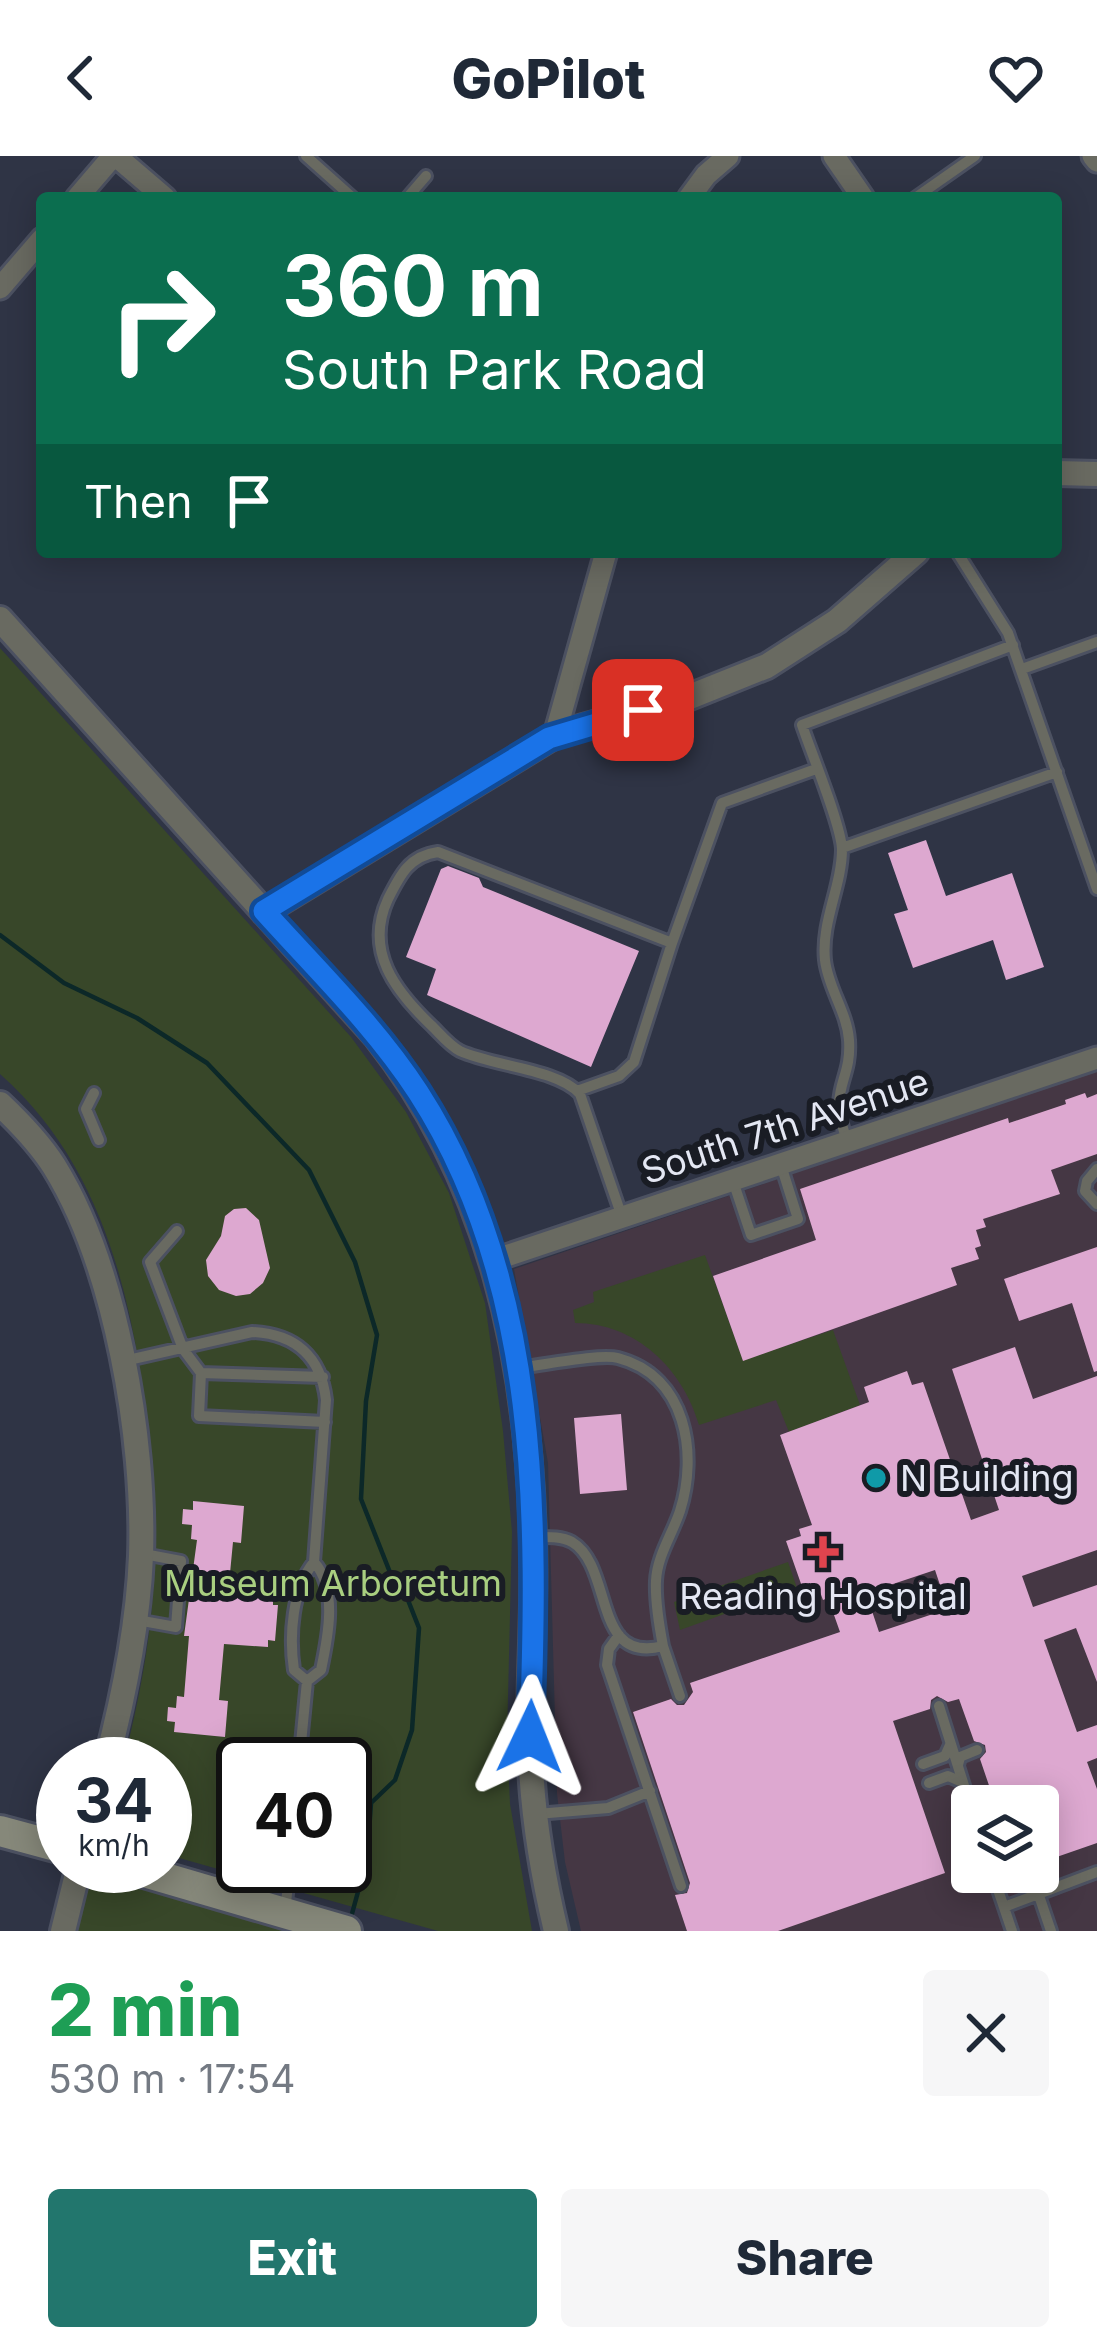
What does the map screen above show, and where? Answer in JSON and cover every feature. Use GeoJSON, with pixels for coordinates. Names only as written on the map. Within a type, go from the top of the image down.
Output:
{"type":"FeatureCollection","features":[{"type":"Feature","properties":{"kind":"main road"},"geometry":{"type":"LineString","coordinates":[[0,1831],[36,1841]]}},
{"type":"Feature","properties":{"kind":"main road"},"geometry":{"type":"LineString","coordinates":[[192,1887],[331,1927]]}},
{"type":"Feature","properties":{"kind":"street"},"geometry":{"type":"LineString","coordinates":[[82,192],[115,156],[158,192]]}},
{"type":"Feature","properties":{"kind":"street"},"geometry":{"type":"LineString","coordinates":[[693,192],[728,156]]}},
{"type":"Feature","properties":{"kind":"street"},"geometry":{"type":"LineString","coordinates":[[834,156],[859,192]]}},
{"type":"Feature","properties":{"kind":"street"},"geometry":{"type":"LineString","coordinates":[[0,288],[36,246]]}},
{"type":"Feature","properties":{"kind":"street"},"geometry":{"type":"LineString","coordinates":[[1062,472],[1097,474]]}},
{"type":"Feature","properties":{"kind":"street"},"geometry":{"type":"LineString","coordinates":[[555,735],[604,558]]}},
{"type":"Feature","properties":{"kind":"street"},"geometry":{"type":"LineString","coordinates":[[264,911],[555,735],[687,698],[767,666],[837,621],[909,558]]}},
{"type":"Feature","properties":{"kind":"street"},"geometry":{"type":"LineString","coordinates":[[0,619],[376,1036],[417,1091],[458,1164],[494,1260],[526,1418],[533,1537],[530,1737],[543,1872],[556,1931]]}},
{"type":"Feature","properties":{"kind":"street","name":"South 7th Avenue"},"geometry":{"type":"LineString","coordinates":[[494,1260],[1097,1058]]}},
{"type":"Feature","properties":{"kind":"street"},"geometry":{"type":"LineString","coordinates":[[0,1104],[53,1164],[84,1226],[102,1276],[122,1362],[140,1497],[141,1554],[136,1620],[112,1737]]}},
{"type":"Feature","properties":{"kind":"street"},"geometry":{"type":"LineString","coordinates":[[64,1931],[73,1893]]}},
{"type":"Feature","properties":{"kind":"lane"},"geometry":{"type":"LineString","coordinates":[[306,156],[346,192]]}},
{"type":"Feature","properties":{"kind":"lane"},"geometry":{"type":"LineString","coordinates":[[924,192],[975,156]]}},
{"type":"Feature","properties":{"kind":"lane"},"geometry":{"type":"LineString","coordinates":[[411,192],[426,176]]}},
{"type":"Feature","properties":{"kind":"lane"},"geometry":{"type":"LineString","coordinates":[[961,558],[1003,622],[1013,646],[1097,890]]}},
{"type":"Feature","properties":{"kind":"lane"},"geometry":{"type":"LineString","coordinates":[[1022,669],[1097,642]]}},
{"type":"Feature","properties":{"kind":"lane"},"geometry":{"type":"LineString","coordinates":[[847,1140],[836,1105],[850,1046],[825,959],[842,848],[802,725],[1013,646]]}},
{"type":"Feature","properties":{"kind":"lane"},"geometry":{"type":"LineString","coordinates":[[577,1091],[619,1076],[634,1062],[722,803],[816,769]]}},
{"type":"Feature","properties":{"kind":"lane"},"geometry":{"type":"LineString","coordinates":[[842,848],[1057,772]]}},
{"type":"Feature","properties":{"kind":"lane"},"geometry":{"type":"LineString","coordinates":[[621,1214],[577,1091],[457,1050],[396,986],[382,964],[378,928],[407,865],[426,854],[449,853],[672,943]]}},
{"type":"Feature","properties":{"kind":"lane"},"geometry":{"type":"LineString","coordinates":[[94,1093],[86,1109],[99,1140]]}},
{"type":"Feature","properties":{"kind":"lane"},"geometry":{"type":"LineString","coordinates":[[732,1178],[751,1234],[798,1219],[780,1162]]}},
{"type":"Feature","properties":{"kind":"lane"},"geometry":{"type":"LineString","coordinates":[[1097,1169],[1085,1191],[1097,1204]]}},
{"type":"Feature","properties":{"kind":"lane"},"geometry":{"type":"LineString","coordinates":[[177,1231],[150,1262],[183,1349],[201,1373],[199,1416],[325,1422]]}},
{"type":"Feature","properties":{"kind":"lane"},"geometry":{"type":"LineString","coordinates":[[122,1362],[252,1332],[273,1333],[306,1351],[323,1377],[325,1422],[314,1562],[301,1582],[292,1656],[294,1670],[307,1681]]}},
{"type":"Feature","properties":{"kind":"lane"},"geometry":{"type":"LineString","coordinates":[[517,1368],[616,1357],[660,1383],[676,1402],[686,1433],[688,1468],[681,1509],[656,1580],[663,1646],[680,1696]]}},
{"type":"Feature","properties":{"kind":"lane"},"geometry":{"type":"LineString","coordinates":[[201,1373],[323,1377]]}},
{"type":"Feature","properties":{"kind":"lane"},"geometry":{"type":"LineString","coordinates":[[533,1537],[560,1538],[578,1546],[619,1635],[646,1650],[663,1646]]}},
{"type":"Feature","properties":{"kind":"lane"},"geometry":{"type":"LineString","coordinates":[[136,1620],[176,1627],[181,1561],[141,1554]]}},
{"type":"Feature","properties":{"kind":"lane"},"geometry":{"type":"LineString","coordinates":[[302,1737],[307,1681],[321,1670],[326,1643],[326,1582],[314,1562]]}},
{"type":"Feature","properties":{"kind":"lane"},"geometry":{"type":"LineString","coordinates":[[619,1635],[607,1655],[607,1665],[681,1886]]}},
{"type":"Feature","properties":{"kind":"lane"},"geometry":{"type":"LineString","coordinates":[[939,1706],[963,1785]]}},
{"type":"Feature","properties":{"kind":"lane"},"geometry":{"type":"LineString","coordinates":[[923,1764],[945,1756],[950,1745]]}},
{"type":"Feature","properties":{"kind":"lane"},"geometry":{"type":"LineString","coordinates":[[958,1768],[960,1757],[977,1750]]}},
{"type":"Feature","properties":{"kind":"lane"},"geometry":{"type":"LineString","coordinates":[[929,1783],[954,1776],[962,1781]]}},
{"type":"Feature","properties":{"kind":"lane"},"geometry":{"type":"LineString","coordinates":[[537,1814],[608,1808],[650,1791]]}},
{"type":"Feature","properties":{"kind":"lane"},"geometry":{"type":"LineString","coordinates":[[1004,1907],[1097,1872]]}},
{"type":"Feature","properties":{"kind":"lane"},"geometry":{"type":"LineString","coordinates":[[284,1915],[287,1893]]}},
{"type":"Feature","properties":{"kind":"lane"},"geometry":{"type":"LineString","coordinates":[[999,1893],[1012,1931]]}},
{"type":"Feature","properties":{"kind":"lane"},"geometry":{"type":"LineString","coordinates":[[1039,1895],[1051,1931]]}},
{"type":"Feature","properties":{"kind":"shaded area","name":"Reading Hospital"},"geometry":{"type":"Polygon","coordinates":[[[1097,1070],[1097,1931],[581,1931],[565,1862],[557,1793],[548,1463],[514,1269],[1097,1070]]]}},
{"type":"Feature","properties":{"kind":"green space","name":"Museum Arboretum"},"geometry":{"type":"Polygon","coordinates":[[[0,648],[351,1037],[406,1112],[449,1193],[485,1303],[503,1431],[512,1532],[510,1804],[532,1931],[438,1931],[303,1893],[372,1893],[372,1737],[216,1737],[216,1868],[192,1862],[192,1737],[130,1737],[145,1661],[155,1565],[147,1419],[131,1324],[95,1207],[77,1170],[30,1104],[0,1074],[0,648]]]}},
{"type":"Feature","properties":{"kind":"green space"},"geometry":{"type":"Polygon","coordinates":[[[705,1255],[743,1360],[833,1330],[860,1405],[789,1432],[776,1400],[699,1425],[681,1385],[654,1353],[618,1331],[575,1323],[573,1310],[594,1302],[593,1292],[705,1255]]]}},
{"type":"Feature","properties":{"kind":"green space"},"geometry":{"type":"Polygon","coordinates":[[[788,1562],[797,1588],[680,1630],[674,1602],[788,1562]]]}},
{"type":"Feature","properties":{"kind":"green space"},"geometry":{"type":"Polygon","coordinates":[[[84,1893],[161,1893],[295,1931],[74,1931],[84,1893]]]}},
{"type":"Feature","properties":{"kind":"building"},"geometry":{"type":"Polygon","coordinates":[[[926,840],[946,896],[1012,873],[1044,967],[1006,980],[993,940],[913,968],[894,914],[908,910],[888,853],[926,840]]]}},
{"type":"Feature","properties":{"kind":"building"},"geometry":{"type":"Polygon","coordinates":[[[448,866],[479,878],[483,887],[639,951],[591,1067],[427,995],[436,969],[406,957],[441,869],[448,866]]]}},
{"type":"Feature","properties":{"kind":"building"},"geometry":{"type":"Polygon","coordinates":[[[1085,1093],[1087,1098],[1097,1094],[1097,1154],[1051,1170],[1060,1194],[983,1219],[986,1227],[976,1230],[979,1259],[951,1268],[957,1285],[743,1361],[713,1276],[816,1240],[800,1189],[1008,1118],[1009,1123],[1066,1104],[1065,1100],[1085,1093]]]}},
{"type":"Feature","properties":{"kind":"building"},"geometry":{"type":"Polygon","coordinates":[[[246,1208],[259,1220],[270,1268],[250,1294],[236,1296],[219,1290],[208,1276],[206,1260],[221,1236],[225,1216],[246,1208]]]}},
{"type":"Feature","properties":{"kind":"building"},"geometry":{"type":"Polygon","coordinates":[[[1097,1247],[1094,1372],[1072,1303],[1019,1321],[1004,1279],[1097,1247]]]}},
{"type":"Feature","properties":{"kind":"building"},"geometry":{"type":"Polygon","coordinates":[[[1015,1347],[1033,1399],[1097,1376],[1097,1550],[1022,1576],[1033,1607],[1097,1585],[1097,1682],[1076,1628],[1044,1640],[1077,1732],[1097,1725],[1097,1758],[1087,1762],[1097,1789],[1097,1843],[1059,1856],[1059,1785],[989,1785],[980,1759],[985,1745],[974,1741],[959,1699],[948,1702],[937,1696],[930,1709],[893,1721],[945,1873],[778,1931],[687,1931],[675,1895],[687,1893],[690,1883],[633,1712],[671,1699],[684,1705],[693,1692],[690,1683],[840,1632],[828,1598],[823,1600],[820,1592],[806,1598],[786,1541],[801,1536],[799,1529],[812,1525],[780,1435],[869,1402],[864,1387],[907,1371],[912,1385],[923,1382],[971,1520],[999,1510],[952,1369],[1015,1347]],[[935,1570],[866,1593],[879,1632],[948,1609],[935,1570]]]}},
{"type":"Feature","properties":{"kind":"building"},"geometry":{"type":"Polygon","coordinates":[[[621,1414],[627,1490],[580,1494],[574,1418],[621,1414]]]}},
{"type":"Feature","properties":{"kind":"building"},"geometry":{"type":"Polygon","coordinates":[[[193,1501],[244,1506],[241,1543],[233,1542],[228,1594],[273,1598],[273,1605],[278,1605],[275,1641],[268,1640],[268,1647],[224,1644],[219,1700],[228,1701],[225,1737],[174,1732],[175,1722],[167,1721],[168,1707],[176,1708],[177,1696],[184,1697],[189,1636],[184,1636],[197,1540],[191,1539],[192,1525],[182,1524],[183,1509],[193,1510],[193,1501]]]}},
{"type":"Feature","properties":{"kind":"waterway"},"geometry":{"type":"LineString","coordinates":[[0,935],[64,983],[137,1018],[207,1063],[309,1170],[355,1262],[377,1335],[366,1401],[361,1499],[393,1580],[406,1595],[419,1628],[412,1730],[395,1780],[371,1803],[367,1859],[350,1921]]}},
{"type":"Feature","properties":{"kind":"place","name":"N Building"},"geometry":{"type":"Point","coordinates":[876,1478]}},
{"type":"Feature","properties":{"kind":"place","name":"Reading Hospital"},"geometry":{"type":"Point","coordinates":[823,1552]}},
{"type":"Feature","properties":{"kind":"route"},"geometry":{"type":"LineString","coordinates":[[530,1737],[533,1537],[526,1418],[494,1260],[458,1164],[417,1091],[376,1036],[264,911],[549,738],[643,710]]}}]}
